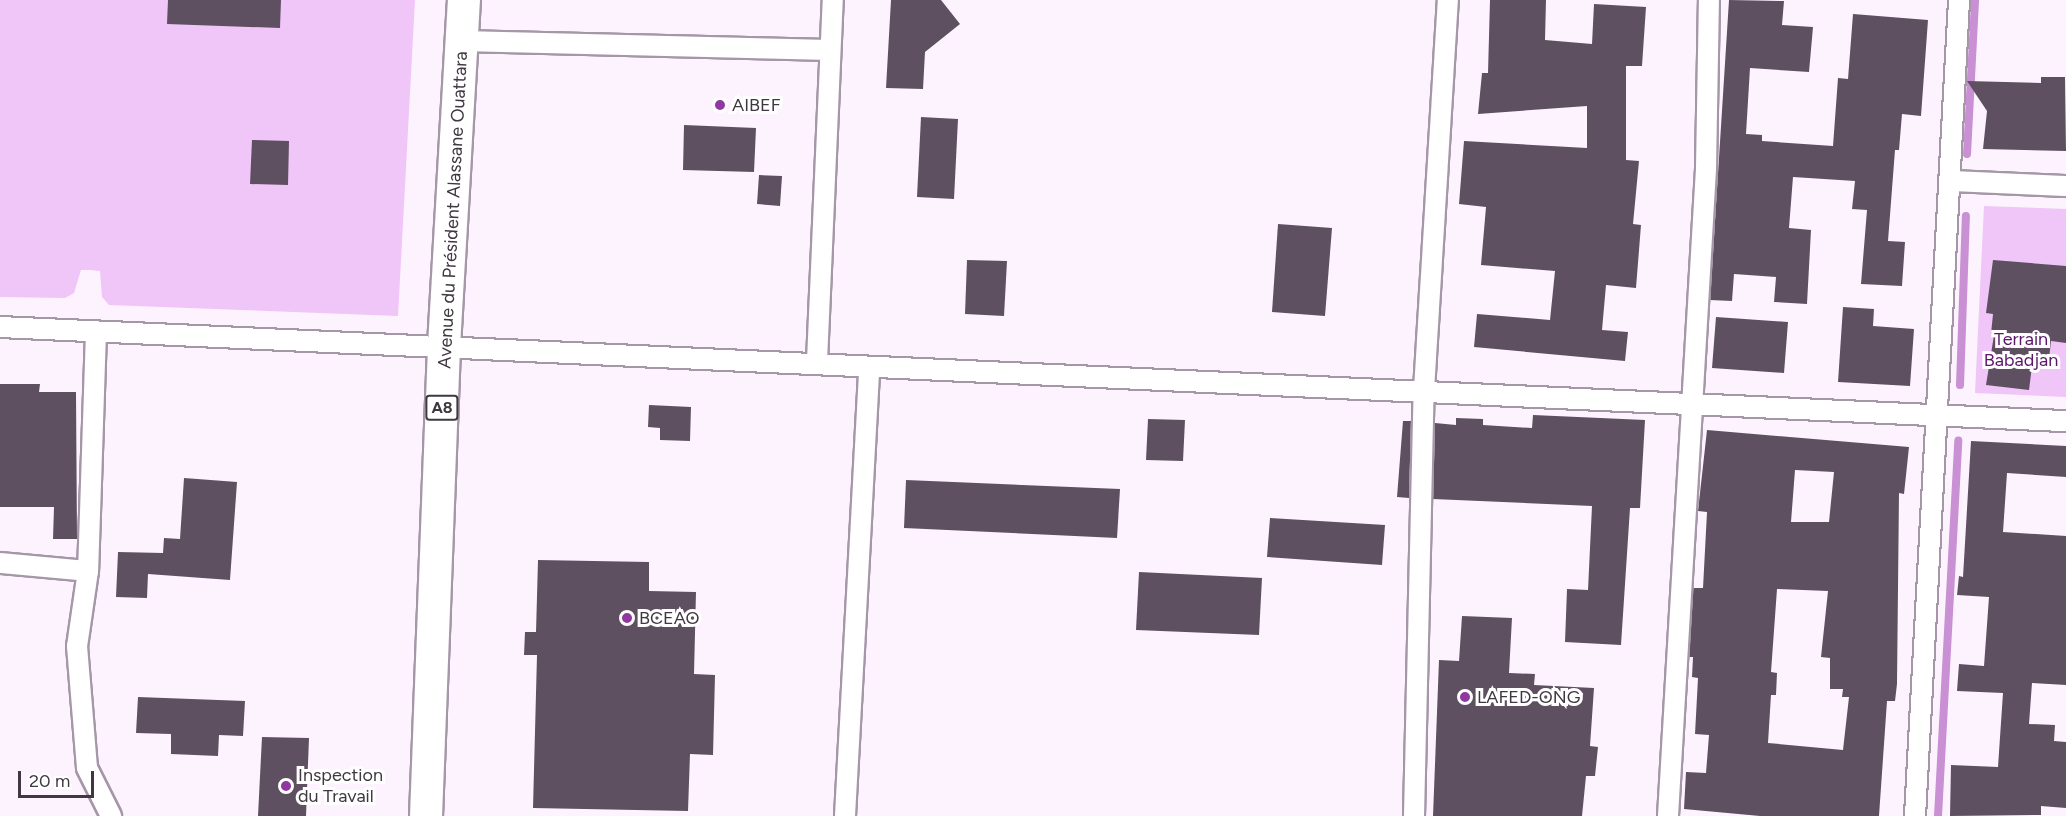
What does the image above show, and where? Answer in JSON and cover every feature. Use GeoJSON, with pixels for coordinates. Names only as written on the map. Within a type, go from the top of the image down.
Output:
{"type":"FeatureCollection","features":[{"type":"Feature","properties":{"kind":"main road","name":"Avenue du Président Alassane Ouattara"},"geometry":{"type":"LineString","coordinates":[[426,816],[444,346],[464,0]]}},
{"type":"Feature","properties":{"kind":"street"},"geometry":{"type":"LineString","coordinates":[[817,361],[833,0]]}},
{"type":"Feature","properties":{"kind":"street"},"geometry":{"type":"LineString","coordinates":[[1414,816],[1424,390],[1448,0]]}},
{"type":"Feature","properties":{"kind":"street"},"geometry":{"type":"LineString","coordinates":[[1668,816],[1706,168],[1709,0]]}},
{"type":"Feature","properties":{"kind":"street"},"geometry":{"type":"LineString","coordinates":[[1915,816],[1959,0]]}},
{"type":"Feature","properties":{"kind":"street"},"geometry":{"type":"LineString","coordinates":[[462,41],[830,50]]}},
{"type":"Feature","properties":{"kind":"street"},"geometry":{"type":"LineString","coordinates":[[1951,181],[2066,186]]}},
{"type":"Feature","properties":{"kind":"street"},"geometry":{"type":"LineString","coordinates":[[0,327],[817,361],[869,368],[1424,390],[1693,406],[1937,414],[2066,421]]}},
{"type":"Feature","properties":{"kind":"street"},"geometry":{"type":"LineString","coordinates":[[96,332],[88,571],[77,646],[81,723],[87,768],[111,816]]}},
{"type":"Feature","properties":{"kind":"street"},"geometry":{"type":"LineString","coordinates":[[845,816],[869,368]]}},
{"type":"Feature","properties":{"kind":"street"},"geometry":{"type":"LineString","coordinates":[[0,563],[88,571]]}},
{"type":"Feature","properties":{"kind":"green space"},"geometry":{"type":"Polygon","coordinates":[[[0,0],[415,0],[398,316],[109,305],[102,297],[100,271],[90,270],[81,270],[74,293],[65,298],[0,297],[0,0]]]}},
{"type":"Feature","properties":{"kind":"green space","name":"Terrain Babadjan"},"geometry":{"type":"Polygon","coordinates":[[[1984,206],[2066,209],[2066,397],[1975,393],[1984,206]]]}},
{"type":"Feature","properties":{"kind":"building"},"geometry":{"type":"Polygon","coordinates":[[[168,0],[281,0],[280,28],[167,24],[168,0]]]}},
{"type":"Feature","properties":{"kind":"building"},"geometry":{"type":"Polygon","coordinates":[[[891,0],[941,0],[960,24],[925,52],[923,89],[886,88],[891,0]]]}},
{"type":"Feature","properties":{"kind":"building"},"geometry":{"type":"Polygon","coordinates":[[[1490,0],[1546,0],[1545,40],[1592,44],[1594,4],[1646,7],[1642,66],[1626,66],[1626,160],[1639,161],[1633,224],[1641,225],[1636,288],[1606,285],[1602,330],[1628,332],[1625,361],[1474,347],[1477,314],[1550,320],[1555,271],[1481,265],[1486,207],[1459,204],[1464,141],[1587,148],[1587,106],[1478,114],[1482,73],[1488,73],[1490,0]]]}},
{"type":"Feature","properties":{"kind":"building"},"geometry":{"type":"Polygon","coordinates":[[[1729,0],[1784,1],[1782,25],[1813,27],[1809,72],[1750,68],[1746,134],[1762,135],[1762,141],[1833,146],[1838,78],[1848,79],[1853,14],[1928,20],[1921,116],[1902,114],[1899,150],[1895,150],[1888,241],[1905,242],[1902,286],[1861,284],[1867,210],[1852,209],[1855,181],[1793,177],[1789,228],[1811,230],[1807,304],[1774,302],[1776,277],[1734,274],[1732,301],[1710,300],[1729,0]]]}},
{"type":"Feature","properties":{"kind":"building"},"geometry":{"type":"Polygon","coordinates":[[[2041,77],[2065,77],[2066,151],[1983,149],[1987,111],[1967,81],[2041,83],[2041,77]]]}},
{"type":"Feature","properties":{"kind":"building"},"geometry":{"type":"Polygon","coordinates":[[[921,117],[958,119],[954,199],[917,197],[921,117]]]}},
{"type":"Feature","properties":{"kind":"building"},"geometry":{"type":"Polygon","coordinates":[[[684,125],[756,128],[754,172],[683,170],[684,125]]]}},
{"type":"Feature","properties":{"kind":"building"},"geometry":{"type":"Polygon","coordinates":[[[252,140],[289,141],[288,185],[250,184],[252,140]]]}},
{"type":"Feature","properties":{"kind":"building"},"geometry":{"type":"Polygon","coordinates":[[[759,175],[782,176],[780,206],[757,204],[759,175]]]}},
{"type":"Feature","properties":{"kind":"building"},"geometry":{"type":"Polygon","coordinates":[[[1278,224],[1332,228],[1325,316],[1272,312],[1278,224]]]}},
{"type":"Feature","properties":{"kind":"building"},"geometry":{"type":"Polygon","coordinates":[[[967,260],[1007,261],[1004,316],[965,314],[967,260]]]}},
{"type":"Feature","properties":{"kind":"building"},"geometry":{"type":"Polygon","coordinates":[[[1993,260],[2066,266],[2066,343],[2051,341],[2048,368],[2032,366],[2029,390],[1986,385],[1994,335],[1991,334],[1993,314],[1986,313],[1993,260]]]}},
{"type":"Feature","properties":{"kind":"building"},"geometry":{"type":"Polygon","coordinates":[[[1843,307],[1874,309],[1873,326],[1914,329],[1910,386],[1838,382],[1843,307]]]}},
{"type":"Feature","properties":{"kind":"building"},"geometry":{"type":"Polygon","coordinates":[[[1716,317],[1788,322],[1784,373],[1712,368],[1716,317]]]}},
{"type":"Feature","properties":{"kind":"building"},"geometry":{"type":"Polygon","coordinates":[[[0,384],[40,384],[39,392],[76,392],[77,539],[53,539],[54,507],[0,507],[0,384]]]}},
{"type":"Feature","properties":{"kind":"building"},"geometry":{"type":"Polygon","coordinates":[[[649,405],[691,407],[690,441],[660,440],[660,428],[648,427],[649,405]]]}},
{"type":"Feature","properties":{"kind":"building"},"geometry":{"type":"Polygon","coordinates":[[[1533,415],[1645,420],[1640,508],[1630,508],[1621,645],[1565,642],[1567,589],[1588,590],[1592,506],[1433,499],[1435,423],[1456,425],[1456,418],[1483,419],[1483,425],[1532,428],[1533,415]]]}},
{"type":"Feature","properties":{"kind":"building"},"geometry":{"type":"Polygon","coordinates":[[[1148,419],[1185,420],[1183,461],[1146,460],[1148,419]]]}},
{"type":"Feature","properties":{"kind":"building"},"geometry":{"type":"Polygon","coordinates":[[[1403,421],[1411,421],[1409,498],[1397,497],[1403,421]]]}},
{"type":"Feature","properties":{"kind":"building"},"geometry":{"type":"Polygon","coordinates":[[[1707,430],[1909,447],[1904,494],[1899,493],[1897,684],[1895,701],[1887,701],[1879,816],[1760,816],[1684,809],[1686,772],[1706,773],[1709,735],[1695,734],[1698,678],[1692,677],[1693,657],[1689,657],[1693,588],[1703,588],[1707,512],[1698,511],[1707,430]],[[1795,470],[1791,522],[1829,522],[1834,472],[1795,470]],[[1777,589],[1771,672],[1777,673],[1776,695],[1771,695],[1768,743],[1843,750],[1849,697],[1842,697],[1843,689],[1830,689],[1830,658],[1821,657],[1828,591],[1777,589]]]}},
{"type":"Feature","properties":{"kind":"building"},"geometry":{"type":"Polygon","coordinates":[[[1971,441],[2066,446],[2066,477],[2007,473],[2003,532],[2066,536],[2066,685],[2032,683],[2029,724],[2055,725],[2054,741],[2066,742],[2066,808],[2041,806],[2041,815],[1950,816],[1951,765],[1998,767],[2003,693],[1957,691],[1959,664],[1984,666],[1989,597],[1957,595],[1959,576],[1963,577],[1971,441]]]}},
{"type":"Feature","properties":{"kind":"building"},"geometry":{"type":"Polygon","coordinates":[[[184,478],[237,482],[230,580],[148,574],[147,598],[116,597],[118,552],[163,553],[164,538],[180,539],[184,478]]]}},
{"type":"Feature","properties":{"kind":"building"},"geometry":{"type":"Polygon","coordinates":[[[906,480],[1120,489],[1117,538],[904,528],[906,480]]]}},
{"type":"Feature","properties":{"kind":"building"},"geometry":{"type":"Polygon","coordinates":[[[1270,518],[1385,525],[1382,565],[1267,557],[1270,518]]]}},
{"type":"Feature","properties":{"kind":"building"},"geometry":{"type":"Polygon","coordinates":[[[538,560],[649,562],[649,591],[696,592],[694,674],[715,675],[713,755],[690,754],[688,811],[533,808],[537,655],[524,655],[525,632],[536,632],[538,560]]]}},
{"type":"Feature","properties":{"kind":"building"},"geometry":{"type":"Polygon","coordinates":[[[1139,572],[1262,578],[1259,635],[1136,630],[1139,572]]]}},
{"type":"Feature","properties":{"kind":"building"},"geometry":{"type":"Polygon","coordinates":[[[1462,616],[1512,618],[1509,673],[1535,674],[1534,685],[1594,688],[1590,746],[1598,747],[1595,776],[1586,776],[1582,816],[1433,816],[1439,660],[1459,661],[1462,616]]]}},
{"type":"Feature","properties":{"kind":"building"},"geometry":{"type":"Polygon","coordinates":[[[138,697],[245,701],[243,736],[219,735],[218,756],[171,754],[171,734],[136,733],[138,697]]]}},
{"type":"Feature","properties":{"kind":"building"},"geometry":{"type":"Polygon","coordinates":[[[262,737],[309,738],[306,816],[258,816],[262,737]]]}},
{"type":"Feature","properties":{"kind":"waterway"},"geometry":{"type":"LineString","coordinates":[[1967,154],[1975,0]]}},
{"type":"Feature","properties":{"kind":"waterway"},"geometry":{"type":"LineString","coordinates":[[1960,385],[1966,216]]}},
{"type":"Feature","properties":{"kind":"waterway"},"geometry":{"type":"LineString","coordinates":[[1938,816],[1958,441]]}},
{"type":"Feature","properties":{"kind":"place","name":"AIBEF"},"geometry":{"type":"Point","coordinates":[720,105]}},
{"type":"Feature","properties":{"kind":"place","name":"BCEAO"},"geometry":{"type":"Point","coordinates":[627,618]}},
{"type":"Feature","properties":{"kind":"place","name":"LAFED-ONG"},"geometry":{"type":"Point","coordinates":[1465,697]}},
{"type":"Feature","properties":{"kind":"place","name":"Inspection du Travail"},"geometry":{"type":"Point","coordinates":[286,786]}}]}
